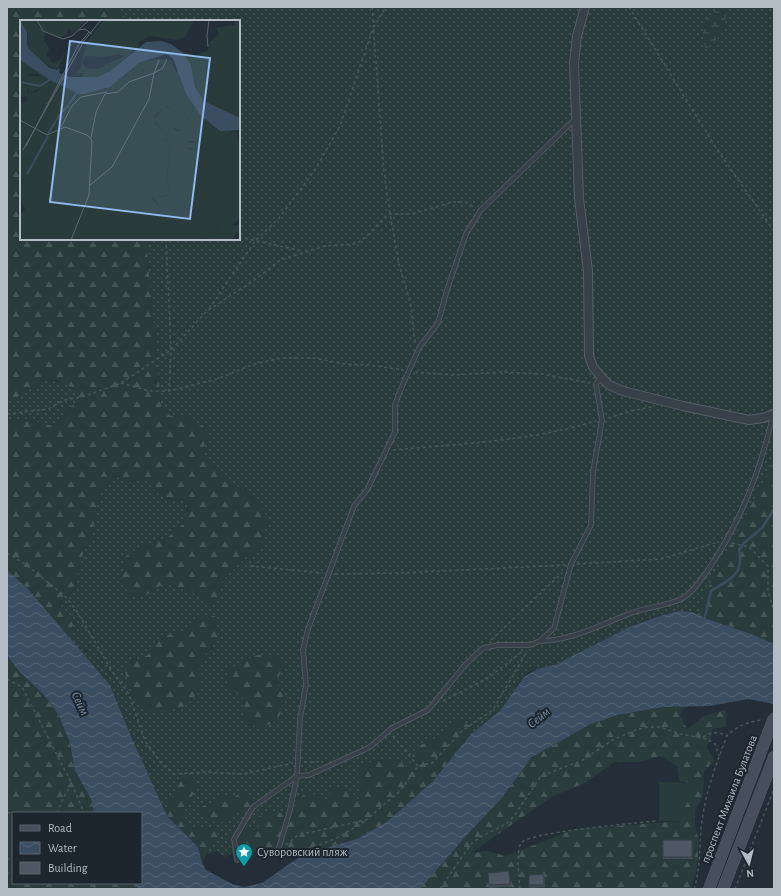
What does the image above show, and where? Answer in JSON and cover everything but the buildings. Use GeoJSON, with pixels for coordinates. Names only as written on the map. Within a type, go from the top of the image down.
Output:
{"type":"FeatureCollection","features":[{"type":"Feature","properties":{"kind":"street"},"geometry":{"type":"LineString","coordinates":[[585,7],[577,36],[574,63],[579,198],[588,272],[590,356],[598,381],[623,391],[749,420],[763,418],[774,414]]}},
{"type":"Feature","properties":{"kind":"street","name":"проспект Михаила Булатова"},"geometry":{"type":"LineString","coordinates":[[709,889],[774,718]]}},
{"type":"Feature","properties":{"kind":"street"},"geometry":{"type":"LineString","coordinates":[[723,889],[774,757]]}},
{"type":"Feature","properties":{"kind":"lane"},"geometry":{"type":"LineString","coordinates":[[278,851],[290,810],[297,776],[300,718],[306,685],[303,650],[308,629],[354,506],[367,490],[395,432],[395,405],[397,398],[419,348],[438,323],[447,290],[466,234],[481,211],[576,118]]}},
{"type":"Feature","properties":{"kind":"lane"},"geometry":{"type":"LineString","coordinates":[[540,642],[554,628],[571,564],[591,525],[593,472],[602,420],[598,381]]}},
{"type":"Feature","properties":{"kind":"lane"},"geometry":{"type":"LineString","coordinates":[[237,860],[234,838],[253,807],[297,776],[309,775],[334,762],[370,747],[392,728],[428,710],[466,664],[483,648],[498,645],[530,645],[540,642],[572,638],[641,608],[683,598],[700,580],[727,542],[749,494],[766,444],[774,414]]}},
{"type":"Feature","properties":{"kind":"path"},"geometry":{"type":"LineString","coordinates":[[372,7],[384,172],[399,264],[411,305],[414,338],[419,348]]}},
{"type":"Feature","properties":{"kind":"path"},"geometry":{"type":"LineString","coordinates":[[7,414],[48,409],[64,400],[85,396],[121,383],[171,350],[207,311],[255,241],[279,218],[314,170],[340,126],[373,28],[386,7]]}},
{"type":"Feature","properties":{"kind":"path"},"geometry":{"type":"LineString","coordinates":[[629,7],[716,148],[774,231]]}},
{"type":"Feature","properties":{"kind":"path"},"geometry":{"type":"LineString","coordinates":[[207,311],[256,279],[280,260],[304,251],[325,246],[356,244],[366,237],[385,217],[390,214],[412,214],[453,202],[465,202],[481,211]]}},
{"type":"Feature","properties":{"kind":"path"},"geometry":{"type":"LineString","coordinates":[[240,237],[304,251]]}},
{"type":"Feature","properties":{"kind":"path"},"geometry":{"type":"LineString","coordinates":[[166,240],[171,350],[169,391]]}},
{"type":"Feature","properties":{"kind":"path"},"geometry":{"type":"LineString","coordinates":[[121,383],[149,391],[169,391],[217,379],[254,364],[282,358],[314,358],[345,364],[369,365],[453,375],[503,372],[542,374],[598,381]]}},
{"type":"Feature","properties":{"kind":"path"},"geometry":{"type":"LineString","coordinates":[[387,451],[514,439],[572,429],[636,410],[658,406]]}},
{"type":"Feature","properties":{"kind":"path"},"geometry":{"type":"LineString","coordinates":[[250,566],[328,574],[402,573],[662,559],[722,541],[750,547],[768,566],[768,590],[774,612]]}},
{"type":"Feature","properties":{"kind":"path"},"geometry":{"type":"LineString","coordinates":[[7,553],[25,564],[64,596],[76,610],[115,676],[129,694],[145,741],[160,763],[174,774],[207,772],[243,774],[298,762],[334,762]]}},
{"type":"Feature","properties":{"kind":"path"},"geometry":{"type":"LineString","coordinates":[[483,648],[571,564]]}},
{"type":"Feature","properties":{"kind":"path"},"geometry":{"type":"LineString","coordinates":[[441,703],[488,678],[530,645]]}},
{"type":"Feature","properties":{"kind":"path"},"geometry":{"type":"LineString","coordinates":[[278,851],[300,851],[325,844],[366,820],[400,791],[418,766],[432,763],[462,731],[493,710],[530,645]]}},
{"type":"Feature","properties":{"kind":"path"},"geometry":{"type":"LineString","coordinates":[[7,679],[22,687],[72,784],[84,812]]}},
{"type":"Feature","properties":{"kind":"path"},"geometry":{"type":"LineString","coordinates":[[694,889],[698,866],[704,805],[708,789],[727,736],[737,727],[760,720]]}},
{"type":"Feature","properties":{"kind":"path"},"geometry":{"type":"LineString","coordinates":[[440,889],[471,844],[480,837],[506,824],[515,814],[541,776],[583,760],[614,739],[647,727],[660,727],[680,734],[702,737],[715,744],[720,756]]}},
{"type":"Feature","properties":{"kind":"path"},"geometry":{"type":"LineString","coordinates":[[702,737],[711,733],[721,733],[727,736]]}},
{"type":"Feature","properties":{"kind":"path"},"geometry":{"type":"LineString","coordinates":[[385,734],[394,737],[404,752],[418,766]]}},
{"type":"Feature","properties":{"kind":"path"},"geometry":{"type":"LineString","coordinates":[[57,812],[72,784]]}},
{"type":"Feature","properties":{"kind":"path"},"geometry":{"type":"LineString","coordinates":[[735,889],[774,789]]}},
{"type":"Feature","properties":{"kind":"path"},"geometry":{"type":"LineString","coordinates":[[278,851],[298,835],[366,820]]}},
{"type":"Feature","properties":{"kind":"path"},"geometry":{"type":"LineString","coordinates":[[520,889],[518,859],[520,845],[526,839],[567,832],[656,821]]}},
{"type":"Feature","properties":{"kind":"green space"},"geometry":{"type":"Polygon","coordinates":[[[7,7],[118,7],[118,10],[127,20],[20,20],[20,240],[146,240],[161,406],[171,416],[191,418],[206,428],[207,440],[202,451],[207,462],[255,500],[268,517],[262,545],[244,559],[222,581],[217,601],[207,603],[192,592],[164,583],[149,594],[130,596],[122,580],[125,557],[141,546],[166,539],[183,524],[188,509],[187,500],[173,499],[162,496],[154,490],[147,478],[130,482],[114,476],[99,496],[92,534],[81,559],[75,590],[62,598],[61,606],[76,621],[67,636],[29,590],[7,570],[7,419],[29,420],[53,426],[62,422],[66,409],[79,402],[78,392],[66,384],[56,380],[47,380],[7,401],[7,7]]]}},
{"type":"Feature","properties":{"kind":"green space"},"geometry":{"type":"Polygon","coordinates":[[[118,7],[774,7],[774,461],[704,596],[698,615],[684,612],[666,614],[647,619],[558,664],[532,670],[524,676],[504,707],[471,734],[471,726],[459,721],[445,734],[416,747],[408,770],[403,763],[383,760],[362,764],[358,775],[361,793],[358,800],[323,801],[289,814],[260,831],[240,828],[227,833],[232,853],[225,857],[217,851],[207,854],[212,843],[204,827],[194,829],[183,815],[180,778],[178,788],[170,799],[167,816],[133,741],[116,698],[104,677],[67,636],[76,621],[61,606],[62,598],[75,590],[81,559],[92,534],[99,496],[114,476],[130,482],[147,478],[167,499],[187,500],[188,506],[185,518],[176,533],[166,540],[141,546],[149,594],[163,583],[192,592],[207,603],[217,601],[222,581],[244,559],[262,545],[255,500],[207,462],[202,451],[207,440],[191,418],[171,416],[161,406],[146,240],[240,240],[240,20],[127,20],[117,10],[118,7]],[[198,618],[186,630],[161,637],[148,655],[131,662],[201,680],[197,665],[205,654],[213,648],[198,618]],[[283,667],[244,700],[246,720],[276,683],[283,667]],[[222,794],[212,803],[203,806],[234,806],[233,798],[222,794]]]}},
{"type":"Feature","properties":{"kind":"green space"},"geometry":{"type":"Polygon","coordinates":[[[720,7],[727,7],[722,31],[712,45],[706,49],[703,38],[706,21],[720,7]]]}},
{"type":"Feature","properties":{"kind":"green space"},"geometry":{"type":"Polygon","coordinates":[[[45,380],[65,383],[78,392],[79,402],[66,409],[62,422],[53,426],[29,420],[7,419],[7,401],[45,380]]]}},
{"type":"Feature","properties":{"kind":"green space"},"geometry":{"type":"Polygon","coordinates":[[[774,461],[774,644],[754,635],[698,615],[704,596],[774,461]]]}},
{"type":"Feature","properties":{"kind":"green space"},"geometry":{"type":"Polygon","coordinates":[[[215,616],[218,632],[217,638],[215,643],[197,665],[201,680],[198,694],[185,706],[164,712],[145,710],[131,693],[125,672],[131,662],[148,655],[161,637],[186,630],[198,618],[215,616]]]}},
{"type":"Feature","properties":{"kind":"green space"},"geometry":{"type":"Polygon","coordinates":[[[257,655],[275,655],[283,667],[276,683],[284,693],[282,708],[278,718],[271,724],[257,728],[246,720],[244,700],[227,684],[230,668],[257,655]]]}},
{"type":"Feature","properties":{"kind":"green space"},"geometry":{"type":"Polygon","coordinates":[[[7,656],[19,671],[46,697],[59,716],[70,743],[76,774],[91,799],[94,812],[12,812],[12,850],[7,850],[7,656]]]}},
{"type":"Feature","properties":{"kind":"green space"},"geometry":{"type":"Polygon","coordinates":[[[663,707],[684,707],[680,715],[687,729],[704,716],[726,710],[726,727],[712,729],[711,739],[706,746],[714,760],[704,772],[703,796],[695,810],[695,826],[699,841],[697,868],[691,889],[420,889],[465,837],[501,799],[532,757],[600,719],[663,707]],[[660,756],[639,762],[614,762],[585,783],[553,796],[471,853],[487,851],[506,856],[575,829],[682,821],[684,807],[699,783],[680,782],[677,766],[660,756]]]}},
{"type":"Feature","properties":{"kind":"green space"},"geometry":{"type":"Polygon","coordinates":[[[459,721],[471,726],[471,734],[433,781],[388,821],[372,831],[359,838],[301,856],[282,848],[249,853],[241,859],[232,853],[227,833],[240,828],[259,831],[257,818],[267,811],[289,814],[300,798],[309,790],[323,801],[328,800],[331,789],[350,790],[358,800],[361,793],[358,775],[362,764],[383,760],[403,763],[408,769],[416,747],[445,734],[459,721]]]}},
{"type":"Feature","properties":{"kind":"green space"},"geometry":{"type":"Polygon","coordinates":[[[191,777],[197,779],[194,792],[183,815],[194,829],[216,827],[219,837],[212,843],[202,863],[198,847],[167,816],[170,799],[178,788],[180,778],[191,777]]]}},
{"type":"Feature","properties":{"kind":"green space"},"geometry":{"type":"Polygon","coordinates":[[[659,782],[699,783],[699,788],[694,798],[688,802],[685,807],[683,821],[659,821],[659,782]]]}},
{"type":"Feature","properties":{"kind":"green space"},"geometry":{"type":"Polygon","coordinates":[[[242,792],[253,802],[245,813],[234,807],[235,811],[230,819],[220,823],[205,819],[199,812],[203,806],[212,803],[222,794],[233,798],[242,792]]]}},
{"type":"Feature","properties":{"kind":"green space"},"geometry":{"type":"Polygon","coordinates":[[[7,846],[12,846],[12,882],[7,884],[7,846]]]}},
{"type":"Feature","properties":{"kind":"green space"},"geometry":{"type":"Polygon","coordinates":[[[12,872],[12,884],[134,884],[139,889],[7,889],[7,874],[12,872]]]}},
{"type":"Feature","properties":{"kind":"water","name":"Сейм"},"geometry":{"type":"Polygon","coordinates":[[[7,570],[29,590],[110,685],[133,741],[167,816],[198,847],[202,863],[206,870],[232,884],[244,887],[262,883],[301,856],[359,838],[388,821],[433,781],[471,734],[500,711],[524,677],[537,669],[557,664],[629,627],[659,616],[679,611],[692,612],[774,644],[774,704],[748,699],[709,706],[663,707],[618,715],[591,724],[532,757],[501,799],[465,837],[420,889],[139,889],[134,884],[142,884],[142,812],[94,812],[91,799],[75,771],[70,743],[59,716],[46,697],[19,671],[7,656],[7,570]]]}},
{"type":"Feature","properties":{"kind":"waterway"},"geometry":{"type":"LineString","coordinates":[[743,544],[762,528],[774,509]]}},
{"type":"Feature","properties":{"kind":"waterway"},"geometry":{"type":"LineString","coordinates":[[704,621],[711,591],[729,580],[738,571],[740,565],[739,550],[742,546]]}},
{"type":"Feature","properties":{"kind":"place","name":"Суворовский пляж"},"geometry":{"type":"Point","coordinates":[244,867]}}]}
